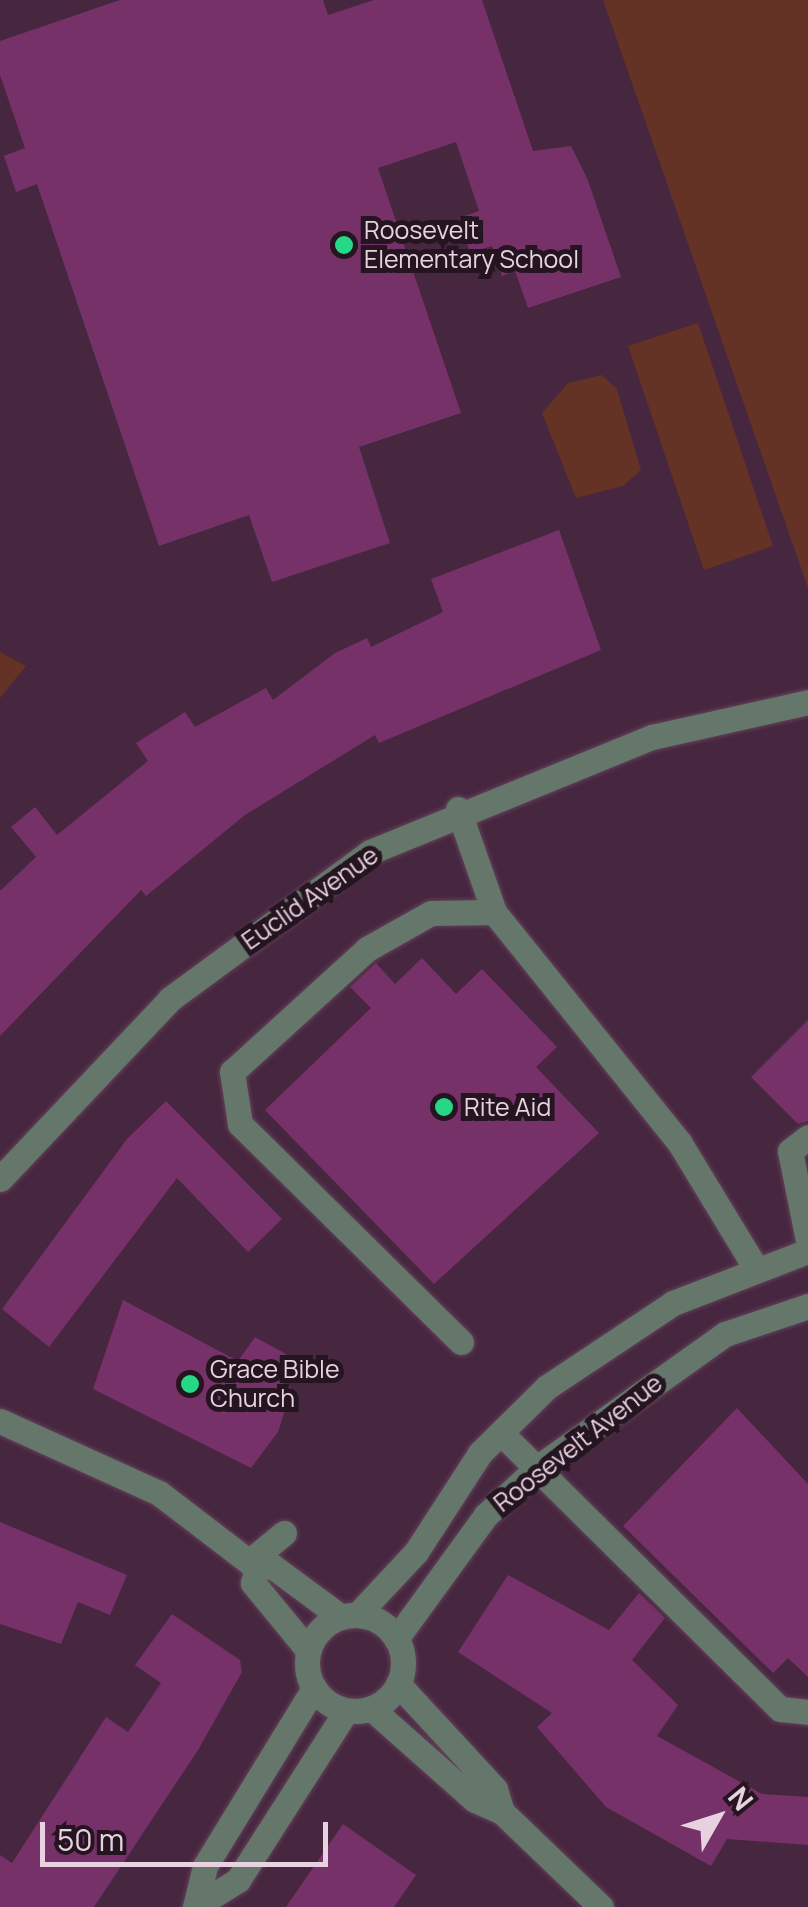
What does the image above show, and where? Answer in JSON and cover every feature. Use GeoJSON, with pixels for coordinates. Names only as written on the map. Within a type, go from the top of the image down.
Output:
{"type":"FeatureCollection","features":[{"type":"Feature","properties":{"kind":"street","name":"Euclid Avenue"},"geometry":{"type":"LineString","coordinates":[[0,1179],[170,998],[370,852],[458,809],[652,737],[808,702]]}},
{"type":"Feature","properties":{"kind":"street"},"geometry":{"type":"LineString","coordinates":[[458,809],[494,912],[679,1142],[755,1267]]}},
{"type":"Feature","properties":{"kind":"street"},"geometry":{"type":"LineString","coordinates":[[462,1342],[240,1124],[232,1072],[366,949],[432,913],[494,912]]}},
{"type":"Feature","properties":{"kind":"street"},"geometry":{"type":"LineString","coordinates":[[808,1137],[790,1151],[803,1190],[808,1240]]}},
{"type":"Feature","properties":{"kind":"street","name":"Roosevelt Avenue"},"geometry":{"type":"LineString","coordinates":[[349,1616],[416,1552],[454,1470],[602,1344],[755,1267],[808,1251]]}},
{"type":"Feature","properties":{"kind":"street","name":"Roosevelt Avenue"},"geometry":{"type":"LineString","coordinates":[[396,1639],[486,1515],[537,1468],[725,1334],[808,1306]]}},
{"type":"Feature","properties":{"kind":"street"},"geometry":{"type":"LineString","coordinates":[[0,1421],[159,1493],[253,1564],[272,1566],[349,1616],[396,1639],[398,1684],[495,1789],[502,1812]]}},
{"type":"Feature","properties":{"kind":"street"},"geometry":{"type":"LineString","coordinates":[[501,1432],[780,1709],[808,1712]]}},
{"type":"Feature","properties":{"kind":"street"},"geometry":{"type":"LineString","coordinates":[[195,1907],[206,1866],[314,1688],[308,1650],[253,1583],[253,1564],[284,1532]]}},
{"type":"Feature","properties":{"kind":"street"},"geometry":{"type":"LineString","coordinates":[[308,1650],[349,1616]]}},
{"type":"Feature","properties":{"kind":"street"},"geometry":{"type":"LineString","coordinates":[[314,1688],[346,1711],[372,1709],[398,1684]]}},
{"type":"Feature","properties":{"kind":"street"},"geometry":{"type":"LineString","coordinates":[[372,1709],[475,1800],[502,1812],[600,1907]]}},
{"type":"Feature","properties":{"kind":"street"},"geometry":{"type":"LineString","coordinates":[[195,1907],[238,1880],[346,1711]]}},
{"type":"Feature","properties":{"kind":"shaded area"},"geometry":{"type":"Polygon","coordinates":[[[603,0],[808,0],[808,588],[603,0]]]}},
{"type":"Feature","properties":{"kind":"shaded area"},"geometry":{"type":"Polygon","coordinates":[[[698,323],[773,546],[704,570],[628,346],[698,323]]]}},
{"type":"Feature","properties":{"kind":"shaded area"},"geometry":{"type":"Polygon","coordinates":[[[602,375],[617,389],[641,470],[623,486],[576,498],[542,413],[568,383],[602,375]]]}},
{"type":"Feature","properties":{"kind":"shaded area"},"geometry":{"type":"Polygon","coordinates":[[[0,652],[26,666],[0,698],[0,652]]]}},
{"type":"Feature","properties":{"kind":"building"},"geometry":{"type":"Polygon","coordinates":[[[120,0],[323,0],[328,15],[374,0],[482,0],[533,151],[571,146],[587,178],[621,277],[528,308],[515,271],[502,276],[492,246],[470,253],[459,218],[479,211],[456,142],[378,168],[461,413],[359,447],[390,543],[272,582],[249,515],[159,546],[37,184],[16,192],[4,156],[25,148],[0,75],[0,41],[120,0]]]}},
{"type":"Feature","properties":{"kind":"building"},"geometry":{"type":"Polygon","coordinates":[[[559,530],[601,650],[379,743],[375,735],[245,815],[146,896],[141,890],[0,1036],[0,891],[36,857],[11,827],[35,807],[57,835],[148,761],[136,743],[185,712],[195,727],[266,688],[273,700],[335,653],[367,638],[371,647],[443,612],[431,579],[559,530]]]}},
{"type":"Feature","properties":{"kind":"building"},"geometry":{"type":"Polygon","coordinates":[[[422,958],[456,994],[482,969],[557,1047],[536,1067],[599,1133],[434,1284],[265,1110],[371,1008],[350,987],[376,963],[395,984],[422,958]]]}},
{"type":"Feature","properties":{"kind":"building"},"geometry":{"type":"Polygon","coordinates":[[[808,1020],[808,1121],[798,1124],[751,1077],[808,1020]]]}},
{"type":"Feature","properties":{"kind":"building"},"geometry":{"type":"Polygon","coordinates":[[[166,1101],[282,1219],[248,1252],[177,1178],[49,1347],[2,1309],[127,1139],[166,1101]]]}},
{"type":"Feature","properties":{"kind":"building","name":"Grace Bible Church"},"geometry":{"type":"Polygon","coordinates":[[[123,1300],[238,1361],[255,1337],[286,1354],[277,1380],[292,1388],[278,1432],[251,1468],[93,1389],[123,1300]]]}},
{"type":"Feature","properties":{"kind":"building"},"geometry":{"type":"Polygon","coordinates":[[[737,1408],[808,1484],[808,1677],[788,1658],[773,1673],[623,1526],[737,1408]]]}},
{"type":"Feature","properties":{"kind":"building"},"geometry":{"type":"Polygon","coordinates":[[[0,1522],[127,1575],[110,1615],[78,1602],[61,1644],[0,1624],[0,1522]]]}},
{"type":"Feature","properties":{"kind":"building"},"geometry":{"type":"Polygon","coordinates":[[[508,1575],[609,1630],[639,1593],[665,1618],[632,1660],[678,1705],[657,1736],[762,1794],[808,1797],[808,1845],[727,1839],[711,1866],[606,1807],[537,1727],[552,1713],[458,1652],[508,1575]]]}},
{"type":"Feature","properties":{"kind":"building"},"geometry":{"type":"Polygon","coordinates":[[[172,1614],[240,1660],[242,1672],[198,1750],[94,1907],[0,1907],[0,1855],[12,1863],[106,1717],[128,1732],[161,1683],[135,1665],[172,1614]]]}},
{"type":"Feature","properties":{"kind":"building"},"geometry":{"type":"Polygon","coordinates":[[[343,1824],[416,1875],[394,1907],[286,1907],[343,1824]]]}},
{"type":"Feature","properties":{"kind":"place","name":"Roosevelt Elementary School"},"geometry":{"type":"Point","coordinates":[344,245]}},
{"type":"Feature","properties":{"kind":"place","name":"Rite Aid"},"geometry":{"type":"Point","coordinates":[444,1107]}},
{"type":"Feature","properties":{"kind":"place","name":"Grace Bible Church"},"geometry":{"type":"Point","coordinates":[190,1384]}}]}
